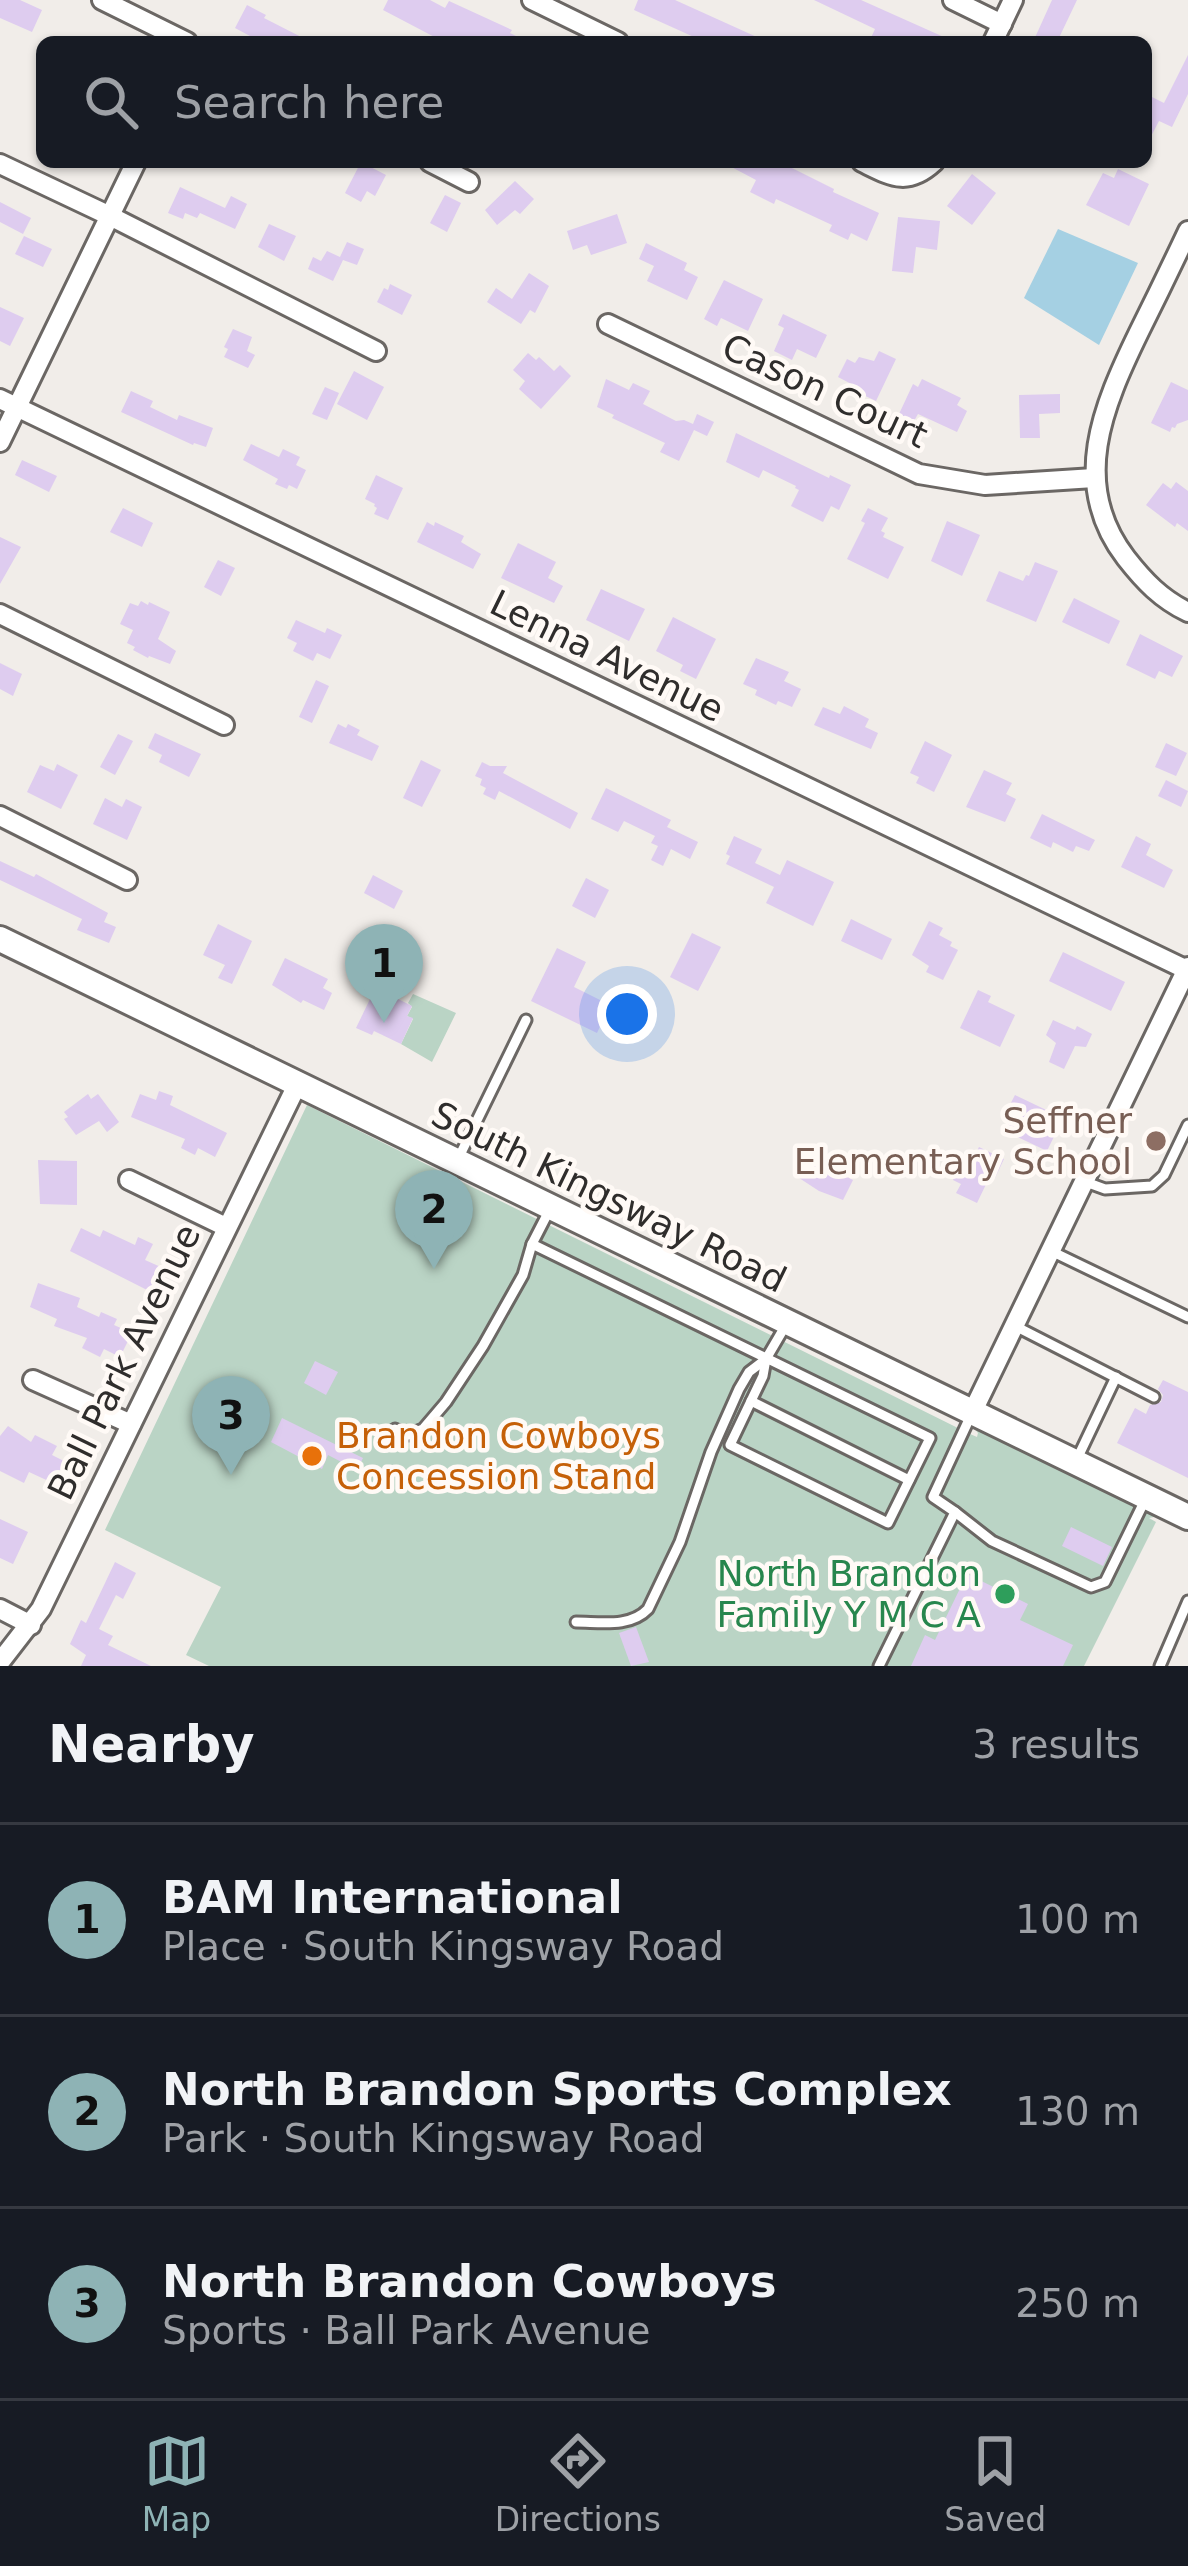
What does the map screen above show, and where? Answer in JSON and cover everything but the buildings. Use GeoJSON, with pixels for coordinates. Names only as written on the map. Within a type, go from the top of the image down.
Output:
{"type":"FeatureCollection","features":[{"type":"Feature","properties":{"kind":"street"},"geometry":{"type":"LineString","coordinates":[[102,0],[175,36]]}},
{"type":"Feature","properties":{"kind":"street"},"geometry":{"type":"LineString","coordinates":[[953,0],[998,33],[1013,0]]}},
{"type":"Feature","properties":{"kind":"street"},"geometry":{"type":"LineString","coordinates":[[542,2],[606,36]]}},
{"type":"Feature","properties":{"kind":"street"},"geometry":{"type":"LineString","coordinates":[[0,164],[376,351]]}},
{"type":"Feature","properties":{"kind":"street"},"geometry":{"type":"LineString","coordinates":[[0,442],[8,403],[133,168]]}},
{"type":"Feature","properties":{"kind":"street"},"geometry":{"type":"LineString","coordinates":[[442,168],[470,182]]}},
{"type":"Feature","properties":{"kind":"street"},"geometry":{"type":"LineString","coordinates":[[874,168],[902,178],[917,176],[927,168]]}},
{"type":"Feature","properties":{"kind":"street"},"geometry":{"type":"LineString","coordinates":[[1188,231],[1115,382],[1098,430],[1094,478],[1110,538],[1148,586],[1188,612]]}},
{"type":"Feature","properties":{"kind":"street","name":"Cason Court"},"geometry":{"type":"LineString","coordinates":[[608,325],[919,474],[985,485],[1094,478]]}},
{"type":"Feature","properties":{"kind":"street","name":"Lenna Avenue"},"geometry":{"type":"LineString","coordinates":[[8,403],[1187,968]]}},
{"type":"Feature","properties":{"kind":"street"},"geometry":{"type":"LineString","coordinates":[[0,614],[224,725]]}},
{"type":"Feature","properties":{"kind":"street"},"geometry":{"type":"LineString","coordinates":[[0,816],[127,880]]}},
{"type":"Feature","properties":{"kind":"street","name":"South Kingsway Road"},"geometry":{"type":"LineString","coordinates":[[0,939],[1188,1517]]}},
{"type":"Feature","properties":{"kind":"street"},"geometry":{"type":"LineString","coordinates":[[972,1413],[1084,1181],[1181,998],[1187,968]]}},
{"type":"Feature","properties":{"kind":"street","name":"Ball Park Avenue"},"geometry":{"type":"LineString","coordinates":[[0,1662],[41,1609],[297,1085]]}},
{"type":"Feature","properties":{"kind":"street"},"geometry":{"type":"LineString","coordinates":[[129,1180],[226,1227]]}},
{"type":"Feature","properties":{"kind":"street"},"geometry":{"type":"LineString","coordinates":[[33,1380],[131,1424]]}},
{"type":"Feature","properties":{"kind":"street"},"geometry":{"type":"LineString","coordinates":[[0,1609],[31,1625]]}},
{"type":"Feature","properties":{"kind":"lane"},"geometry":{"type":"LineString","coordinates":[[456,1162],[526,1019]]}},
{"type":"Feature","properties":{"kind":"lane"},"geometry":{"type":"LineString","coordinates":[[1084,1181],[1106,1190],[1152,1186],[1164,1175],[1188,1125]]}},
{"type":"Feature","properties":{"kind":"lane"},"geometry":{"type":"LineString","coordinates":[[394,1429],[408,1436],[423,1430],[446,1402],[523,1275],[532,1244],[551,1208]]}},
{"type":"Feature","properties":{"kind":"lane"},"geometry":{"type":"LineString","coordinates":[[532,1244],[766,1359],[930,1438],[888,1522],[730,1445],[763,1376],[766,1359],[787,1323]]}},
{"type":"Feature","properties":{"kind":"lane"},"geometry":{"type":"LineString","coordinates":[[1051,1251],[1188,1317]]}},
{"type":"Feature","properties":{"kind":"lane"},"geometry":{"type":"LineString","coordinates":[[1014,1325],[1154,1397]]}},
{"type":"Feature","properties":{"kind":"lane"},"geometry":{"type":"LineString","coordinates":[[576,1622],[626,1622],[648,1610],[739,1389],[749,1372],[766,1359]]}},
{"type":"Feature","properties":{"kind":"lane"},"geometry":{"type":"LineString","coordinates":[[1075,1463],[1116,1377]]}},
{"type":"Feature","properties":{"kind":"lane"},"geometry":{"type":"LineString","coordinates":[[751,1402],[909,1480]]}},
{"type":"Feature","properties":{"kind":"lane"},"geometry":{"type":"LineString","coordinates":[[972,1413],[933,1497],[992,1541],[1091,1587],[1105,1582],[1146,1497]]}},
{"type":"Feature","properties":{"kind":"lane"},"geometry":{"type":"LineString","coordinates":[[879,1666],[955,1512]]}},
{"type":"Feature","properties":{"kind":"lane"},"geometry":{"type":"LineString","coordinates":[[1160,1666],[1188,1601]]}},
{"type":"Feature","properties":{"kind":"green space"},"geometry":{"type":"Polygon","coordinates":[[[413,994],[456,1013],[432,1062],[401,1044],[413,1019],[407,1016],[413,994]]]}},
{"type":"Feature","properties":{"kind":"green space"},"geometry":{"type":"Polygon","coordinates":[[[307,1105],[970,1434],[977,1437],[978,1433],[537,1211],[1159,1516],[1149,1518],[1156,1522],[1084,1666],[209,1666],[186,1655],[221,1587],[105,1530],[307,1105]]]}},
{"type":"Feature","properties":{"kind":"water"},"geometry":{"type":"Polygon","coordinates":[[[1058,229],[1138,263],[1099,345],[1024,298],[1058,229]]]}},
{"type":"Feature","properties":{"kind":"place","name":"BAM International"},"geometry":{"type":"Point","coordinates":[384,1023]}},
{"type":"Feature","properties":{"kind":"place","name":"Seffner Elementary School"},"geometry":{"type":"Point","coordinates":[1156,1141]}},
{"type":"Feature","properties":{"kind":"place","name":"North Brandon Sports Complex"},"geometry":{"type":"Point","coordinates":[434,1269]}},
{"type":"Feature","properties":{"kind":"place","name":"Brandon Cowboys Concession Stand"},"geometry":{"type":"Point","coordinates":[312,1456]}},
{"type":"Feature","properties":{"kind":"place","name":"North Brandon Cowboys"},"geometry":{"type":"Point","coordinates":[231,1475]}},
{"type":"Feature","properties":{"kind":"place","name":"North Brandon Family Y M C A"},"geometry":{"type":"Point","coordinates":[1005,1594]}}]}
